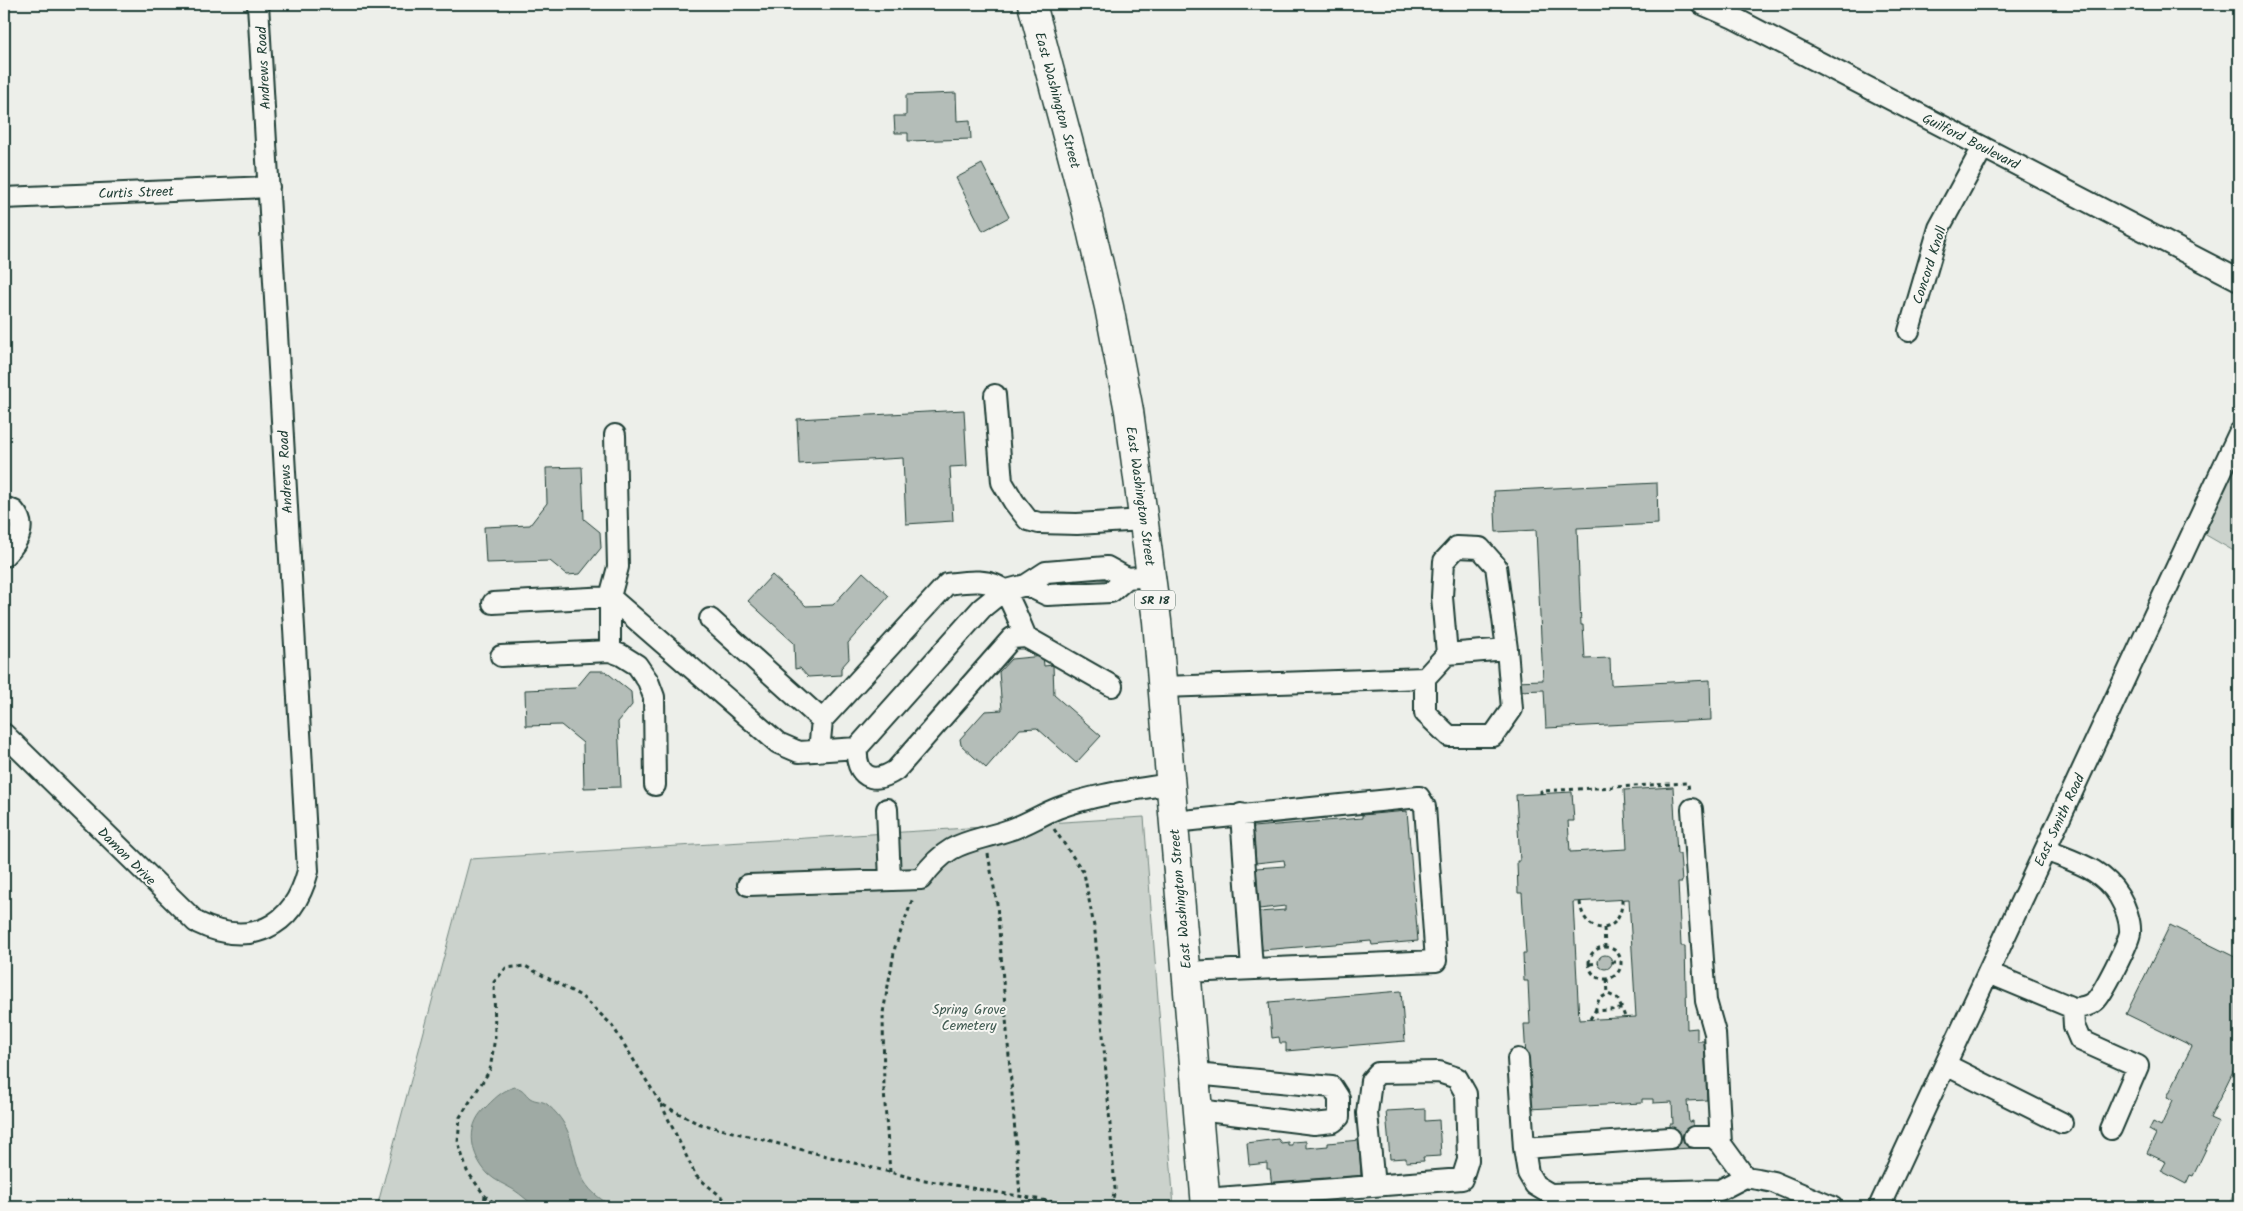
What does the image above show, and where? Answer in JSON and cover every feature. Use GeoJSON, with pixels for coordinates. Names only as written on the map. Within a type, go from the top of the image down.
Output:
{"type":"FeatureCollection","features":[{"type":"Feature","properties":{"kind":"highway","name":"East Washington Street"},"geometry":{"type":"LineString","coordinates":[[1032,4],[1085,204],[1109,307],[1129,411],[1144,520],[1140,577],[1163,687],[1205,1203]]}},
{"type":"Feature","properties":{"kind":"street","name":"Andrews Road"},"geometry":{"type":"LineString","coordinates":[[258,4],[308,871],[303,889],[294,905],[282,918],[269,926]]}},
{"type":"Feature","properties":{"kind":"street","name":"Guilford Boulevard"},"geometry":{"type":"LineString","coordinates":[[1702,4],[1737,11],[1983,147],[2239,280]]}},
{"type":"Feature","properties":{"kind":"street","name":"Concord Knoll"},"geometry":{"type":"LineString","coordinates":[[1909,331],[1939,228],[1983,147]]}},
{"type":"Feature","properties":{"kind":"street","name":"Curtis Street"},"geometry":{"type":"LineString","coordinates":[[4,198],[269,187]]}},
{"type":"Feature","properties":{"kind":"street"},"geometry":{"type":"LineString","coordinates":[[996,395],[1002,482],[1028,520],[1039,523],[1077,524],[1144,520]]}},
{"type":"Feature","properties":{"kind":"street","name":"East Smith Road"},"geometry":{"type":"LineString","coordinates":[[1878,1207],[1946,1065],[2239,433]]}},
{"type":"Feature","properties":{"kind":"street"},"geometry":{"type":"LineString","coordinates":[[610,651],[610,597],[618,568],[615,435]]}},
{"type":"Feature","properties":{"kind":"street"},"geometry":{"type":"LineString","coordinates":[[4,507],[18,515],[21,528],[16,542],[4,556]]}},
{"type":"Feature","properties":{"kind":"street"},"geometry":{"type":"LineString","coordinates":[[1447,654],[1442,597],[1444,561],[1457,547],[1480,548],[1496,566],[1507,649],[1512,709],[1493,736],[1449,736],[1425,713],[1425,678],[1447,654],[1507,649]]}},
{"type":"Feature","properties":{"kind":"street"},"geometry":{"type":"LineString","coordinates":[[1112,686],[1026,637],[1012,638],[896,770],[885,778],[872,778],[863,773],[856,760],[857,748],[982,608],[1003,590],[1026,585],[1046,572],[1107,567],[1140,577]]}},
{"type":"Feature","properties":{"kind":"street"},"geometry":{"type":"LineString","coordinates":[[819,751],[822,720],[947,584],[972,581],[989,584],[1003,590],[1026,637]]}},
{"type":"Feature","properties":{"kind":"street"},"geometry":{"type":"LineString","coordinates":[[493,603],[610,597],[778,743],[799,752],[857,748]]}},
{"type":"Feature","properties":{"kind":"street"},"geometry":{"type":"LineString","coordinates":[[710,619],[822,720]]}},
{"type":"Feature","properties":{"kind":"street"},"geometry":{"type":"LineString","coordinates":[[501,656],[610,651],[621,655],[637,665],[648,681],[654,697],[655,785]]}},
{"type":"Feature","properties":{"kind":"street"},"geometry":{"type":"LineString","coordinates":[[1163,687],[1425,678]]}},
{"type":"Feature","properties":{"kind":"street","name":"Damon Drive"},"geometry":{"type":"LineString","coordinates":[[5,738],[196,922],[214,931],[231,934],[251,933],[269,926]]}},
{"type":"Feature","properties":{"kind":"street"},"geometry":{"type":"LineString","coordinates":[[748,885],[921,878],[950,848],[1010,830],[1058,808],[1098,795],[1171,784]]}},
{"type":"Feature","properties":{"kind":"street"},"geometry":{"type":"LineString","coordinates":[[1174,822],[1419,797],[1425,807],[1436,961],[1186,972]]}},
{"type":"Feature","properties":{"kind":"street"},"geometry":{"type":"LineString","coordinates":[[887,808],[890,880]]}},
{"type":"Feature","properties":{"kind":"street"},"geometry":{"type":"LineString","coordinates":[[1692,809],[1706,1001],[1715,1033],[1722,1144]]}},
{"type":"Feature","properties":{"kind":"street"},"geometry":{"type":"LineString","coordinates":[[1241,814],[1252,968]]}},
{"type":"Feature","properties":{"kind":"street"},"geometry":{"type":"LineString","coordinates":[[1988,973],[2073,1008],[2084,1008],[2095,1001],[2105,985],[2130,933],[2128,915],[2120,896],[2098,872],[2046,850]]}},
{"type":"Feature","properties":{"kind":"street"},"geometry":{"type":"LineString","coordinates":[[2073,1008],[2074,1026],[2080,1040],[2138,1066],[2111,1129]]}},
{"type":"Feature","properties":{"kind":"street"},"geometry":{"type":"LineString","coordinates":[[1518,1059],[1524,1148],[1528,1173],[1535,1185],[1550,1194],[1720,1190],[1745,1178],[1773,1182],[1832,1207]]}},
{"type":"Feature","properties":{"kind":"street"},"geometry":{"type":"LineString","coordinates":[[1946,1065],[2062,1123]]}},
{"type":"Feature","properties":{"kind":"street"},"geometry":{"type":"LineString","coordinates":[[1205,1203],[1462,1179],[1468,1160],[1466,1094],[1457,1078],[1439,1072],[1378,1073],[1371,1081],[1367,1113],[1374,1186]]}},
{"type":"Feature","properties":{"kind":"street"},"geometry":{"type":"LineString","coordinates":[[1195,1074],[1332,1087],[1339,1098],[1339,1117],[1333,1122],[1314,1124],[1198,1110]]}},
{"type":"Feature","properties":{"kind":"street"},"geometry":{"type":"LineString","coordinates":[[1694,1137],[1713,1137],[1722,1144],[1745,1178]]}},
{"type":"Feature","properties":{"kind":"street"},"geometry":{"type":"LineString","coordinates":[[1524,1148],[1670,1138]]}},
{"type":"Feature","properties":{"kind":"path"},"geometry":{"type":"LineString","coordinates":[[1542,794],[1541,791],[1688,783],[1689,806],[1692,809]]}},
{"type":"Feature","properties":{"kind":"path"},"geometry":{"type":"LineString","coordinates":[[1042,816],[1060,836],[1084,873],[1095,932],[1114,1188],[1111,1207]]}},
{"type":"Feature","properties":{"kind":"path"},"geometry":{"type":"LineString","coordinates":[[985,836],[997,904],[1020,1196]]}},
{"type":"Feature","properties":{"kind":"path"},"geometry":{"type":"LineString","coordinates":[[890,1172],[884,1092],[884,1012],[896,947],[921,878]]}},
{"type":"Feature","properties":{"kind":"path"},"geometry":{"type":"LineString","coordinates":[[1580,902],[1586,920],[1592,925],[1604,928],[1617,922],[1621,915],[1622,900]]}},
{"type":"Feature","properties":{"kind":"path"},"geometry":{"type":"LineString","coordinates":[[1604,928],[1605,947]]}},
{"type":"Feature","properties":{"kind":"path"},"geometry":{"type":"LineString","coordinates":[[1605,947],[1615,951],[1621,962],[1620,970],[1607,979],[1593,973],[1590,964],[1596,950],[1605,947]]}},
{"type":"Feature","properties":{"kind":"path"},"geometry":{"type":"LineString","coordinates":[[1612,962],[1621,962]]}},
{"type":"Feature","properties":{"kind":"path"},"geometry":{"type":"LineString","coordinates":[[1590,964],[1598,963]]}},
{"type":"Feature","properties":{"kind":"path"},"geometry":{"type":"LineString","coordinates":[[500,1207],[485,1196],[467,1171],[458,1142],[460,1117],[490,1070],[495,1037],[494,982],[506,968],[525,966],[581,996],[612,1025],[661,1104],[696,1176],[734,1207]]}},
{"type":"Feature","properties":{"kind":"path"},"geometry":{"type":"LineString","coordinates":[[1607,979],[1608,994]]}},
{"type":"Feature","properties":{"kind":"path"},"geometry":{"type":"LineString","coordinates":[[1608,994],[1617,998],[1622,1004],[1625,1017]]}},
{"type":"Feature","properties":{"kind":"path"},"geometry":{"type":"LineString","coordinates":[[1590,1019],[1595,1011],[1598,999],[1608,994]]}},
{"type":"Feature","properties":{"kind":"path"},"geometry":{"type":"LineString","coordinates":[[1595,1011],[1622,1009]]}},
{"type":"Feature","properties":{"kind":"path"},"geometry":{"type":"LineString","coordinates":[[661,1104],[697,1124],[890,1172],[1083,1207]]}},
{"type":"Feature","properties":{"kind":"path"},"geometry":{"type":"LineString","coordinates":[[483,1207],[485,1196]]}},
{"type":"Feature","properties":{"kind":"path"},"geometry":{"type":"LineString","coordinates":[[1050,1207],[1052,1202]]}},
{"type":"Feature","properties":{"kind":"green space"},"geometry":{"type":"Polygon","coordinates":[[[2239,445],[2239,554],[2199,531],[2239,445]]]}},
{"type":"Feature","properties":{"kind":"green space","name":"Spring Grove Cemetery"},"geometry":{"type":"Polygon","coordinates":[[[1144,817],[1174,1207],[377,1207],[470,859],[1144,817]]]}},
{"type":"Feature","properties":{"kind":"green space"},"geometry":{"type":"Polygon","coordinates":[[[2239,1182],[2239,1207],[2228,1207],[2239,1182]]]}},
{"type":"Feature","properties":{"kind":"shaded area"},"geometry":{"type":"Polygon","coordinates":[[[515,1087],[522,1090],[530,1098],[546,1103],[557,1114],[568,1132],[584,1181],[593,1193],[613,1207],[560,1208],[536,1206],[514,1190],[497,1181],[482,1167],[472,1142],[474,1125],[484,1109],[494,1099],[506,1090],[515,1087]]]}},
{"type":"Feature","properties":{"kind":"building"},"geometry":{"type":"Polygon","coordinates":[[[956,93],[957,121],[970,120],[971,139],[908,141],[908,133],[895,133],[894,116],[906,116],[906,95],[956,93]]]}},
{"type":"Feature","properties":{"kind":"building"},"geometry":{"type":"Polygon","coordinates":[[[982,164],[1009,217],[983,231],[956,178],[982,164]]]}},
{"type":"Feature","properties":{"kind":"building"},"geometry":{"type":"Polygon","coordinates":[[[964,410],[967,466],[950,467],[953,521],[906,524],[903,458],[799,464],[797,419],[964,410]]]}},
{"type":"Feature","properties":{"kind":"building"},"geometry":{"type":"Polygon","coordinates":[[[582,467],[584,519],[600,532],[601,548],[580,574],[567,575],[550,561],[486,563],[484,527],[530,525],[547,503],[546,468],[582,467]]]}},
{"type":"Feature","properties":{"kind":"building"},"geometry":{"type":"Polygon","coordinates":[[[1657,483],[1658,524],[1577,528],[1581,625],[1583,625],[1585,659],[1610,658],[1611,685],[1710,680],[1711,720],[1546,728],[1544,690],[1517,691],[1516,681],[1543,680],[1536,530],[1496,532],[1494,491],[1657,483]]]}},
{"type":"Feature","properties":{"kind":"building"},"geometry":{"type":"Polygon","coordinates":[[[863,572],[889,596],[848,643],[849,659],[841,668],[841,675],[808,677],[800,668],[795,669],[794,643],[748,601],[772,575],[806,606],[833,605],[863,572]]]}},
{"type":"Feature","properties":{"kind":"building"},"geometry":{"type":"Polygon","coordinates":[[[1043,656],[1044,666],[1053,665],[1054,695],[1101,736],[1076,763],[1037,728],[1020,729],[986,768],[961,745],[960,739],[985,711],[1002,710],[999,672],[1011,659],[1043,656]]]}},
{"type":"Feature","properties":{"kind":"building"},"geometry":{"type":"Polygon","coordinates":[[[590,671],[605,671],[631,692],[632,705],[618,722],[621,787],[584,788],[583,743],[561,725],[526,726],[525,690],[576,688],[590,671]]]}},
{"type":"Feature","properties":{"kind":"building"},"geometry":{"type":"Polygon","coordinates":[[[1673,787],[1677,854],[1680,854],[1682,882],[1678,882],[1681,946],[1685,946],[1687,1029],[1697,1028],[1697,1041],[1704,1041],[1707,1100],[1687,1101],[1689,1122],[1693,1121],[1694,1148],[1671,1149],[1670,1124],[1673,1124],[1672,1102],[1653,1103],[1653,1099],[1642,1099],[1642,1103],[1529,1109],[1524,1024],[1530,1024],[1528,981],[1524,981],[1523,953],[1526,953],[1522,893],[1518,893],[1517,861],[1520,861],[1516,795],[1572,792],[1574,821],[1568,821],[1570,852],[1627,849],[1624,790],[1673,787]],[[1629,899],[1573,902],[1579,1020],[1636,1017],[1629,899]]]}},
{"type":"Feature","properties":{"kind":"building"},"geometry":{"type":"Polygon","coordinates":[[[1407,811],[1418,941],[1372,945],[1371,941],[1262,950],[1259,912],[1285,910],[1285,906],[1259,909],[1256,868],[1285,866],[1284,860],[1256,863],[1253,827],[1362,818],[1362,815],[1407,811]]]}},
{"type":"Feature","properties":{"kind":"building"},"geometry":{"type":"Polygon","coordinates":[[[2170,925],[2239,959],[2239,1059],[2210,1118],[2219,1122],[2193,1176],[2190,1175],[2186,1184],[2161,1171],[2166,1162],[2147,1153],[2156,1134],[2149,1130],[2153,1122],[2161,1126],[2173,1100],[2167,1097],[2192,1046],[2126,1014],[2170,925]]]}},
{"type":"Feature","properties":{"kind":"building"},"geometry":{"type":"Polygon","coordinates":[[[1602,955],[1608,955],[1612,962],[1608,969],[1602,969],[1598,965],[1598,959],[1602,955]]]}},
{"type":"Feature","properties":{"kind":"building"},"geometry":{"type":"Polygon","coordinates":[[[1401,991],[1405,1041],[1286,1051],[1286,1043],[1280,1043],[1279,1037],[1272,1038],[1269,1002],[1401,991]]]}},
{"type":"Feature","properties":{"kind":"building"},"geometry":{"type":"Polygon","coordinates":[[[1425,1109],[1425,1121],[1439,1120],[1441,1156],[1423,1157],[1424,1161],[1406,1162],[1406,1158],[1390,1159],[1386,1111],[1425,1109]]]}},
{"type":"Feature","properties":{"kind":"building"},"geometry":{"type":"Polygon","coordinates":[[[1278,1139],[1281,1143],[1288,1142],[1288,1145],[1292,1145],[1292,1142],[1306,1141],[1306,1148],[1328,1146],[1328,1143],[1359,1140],[1361,1176],[1292,1181],[1292,1185],[1272,1187],[1270,1169],[1267,1169],[1267,1163],[1249,1165],[1247,1143],[1278,1139]]]}}]}
